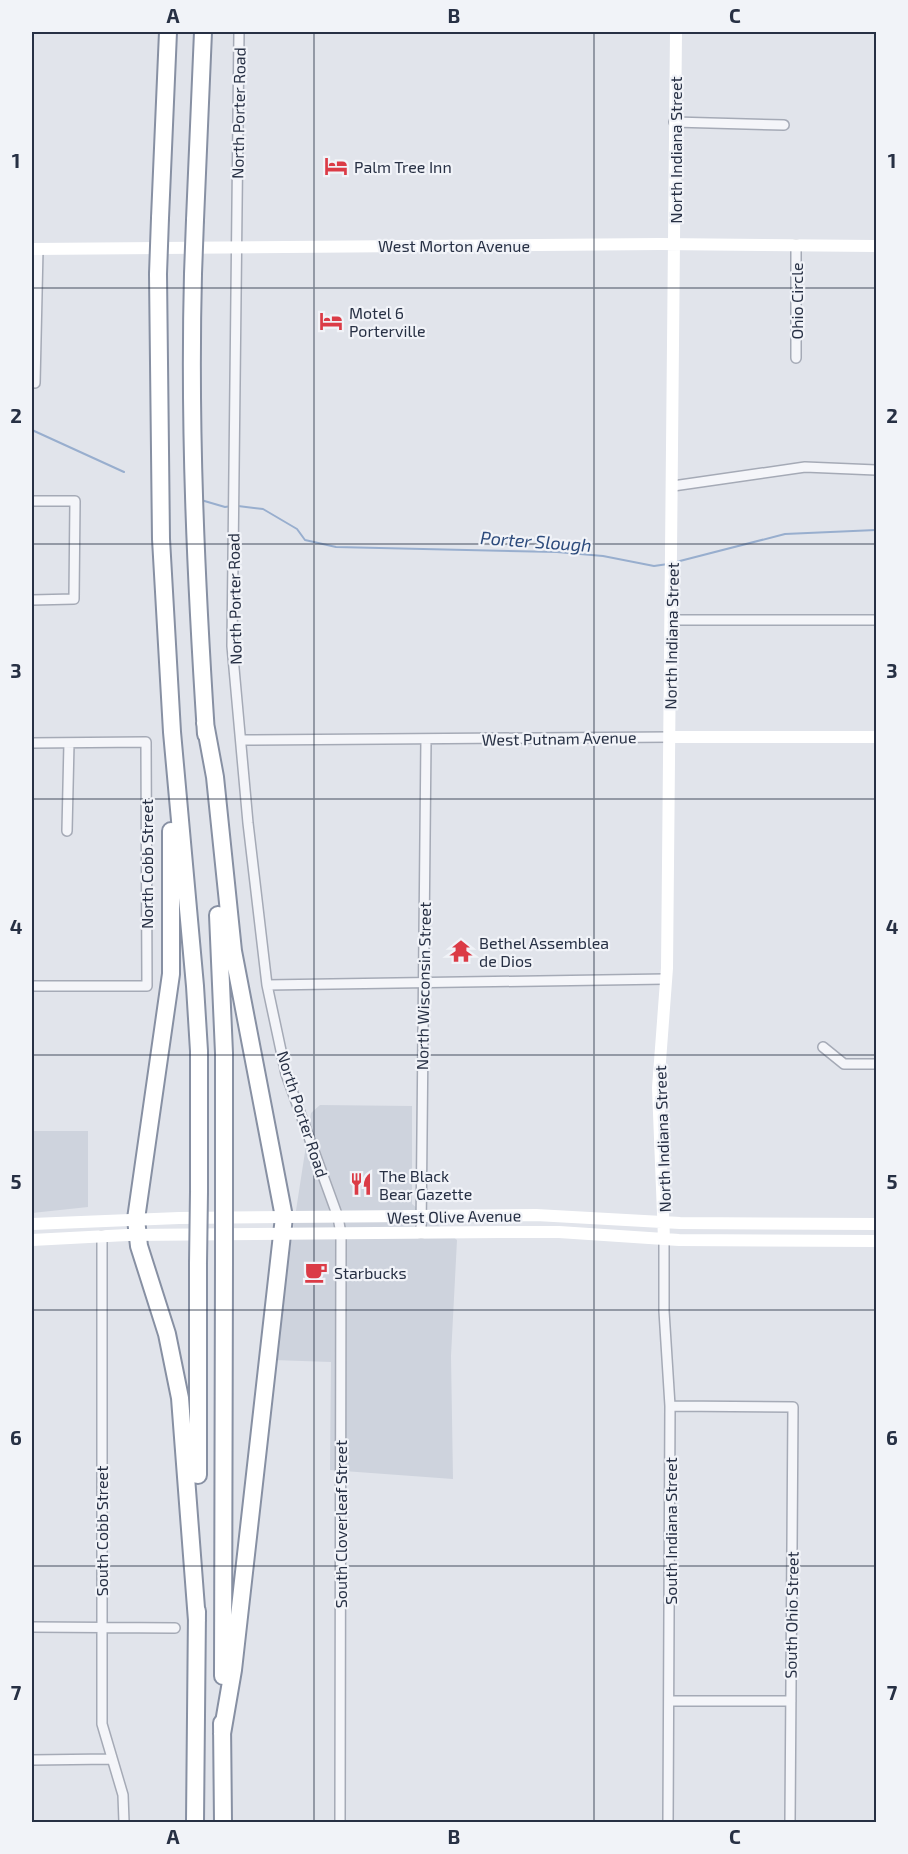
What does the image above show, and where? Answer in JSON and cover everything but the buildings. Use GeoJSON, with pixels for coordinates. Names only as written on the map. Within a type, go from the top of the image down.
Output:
{"type":"FeatureCollection","features":[{"type":"Feature","properties":{"kind":"highway"},"geometry":{"type":"LineString","coordinates":[[168,32],[158,274],[159,483],[172,732],[199,1051],[195,1822]]}},
{"type":"Feature","properties":{"kind":"highway"},"geometry":{"type":"LineString","coordinates":[[203,32],[193,274],[194,514],[222,982],[223,1822]]}},
{"type":"Feature","properties":{"kind":"highway"},"geometry":{"type":"LineString","coordinates":[[205,723],[215,777],[233,951],[284,1217],[284,1234],[276,1271],[233,1670],[222,1734]]}},
{"type":"Feature","properties":{"kind":"highway"},"geometry":{"type":"LineString","coordinates":[[172,732],[171,974],[136,1227],[169,1342],[180,1398],[197,1621]]}},
{"type":"Feature","properties":{"kind":"main road","name":"North Indiana Street"},"geometry":{"type":"LineString","coordinates":[[664,1239],[658,1088],[666,979],[676,32]]}},
{"type":"Feature","properties":{"kind":"main road","name":"West Morton Avenue"},"geometry":{"type":"LineString","coordinates":[[35,249],[674,244],[876,246]]}},
{"type":"Feature","properties":{"kind":"main road","name":"West Putnam Avenue"},"geometry":{"type":"LineString","coordinates":[[670,737],[876,737]]}},
{"type":"Feature","properties":{"kind":"main road","name":"West Olive Avenue"},"geometry":{"type":"LineString","coordinates":[[34,1227],[136,1227],[284,1234],[421,1216],[560,1215],[664,1222],[876,1224]]}},
{"type":"Feature","properties":{"kind":"main road","name":"West Olive Avenue"},"geometry":{"type":"LineString","coordinates":[[32,1240],[102,1236],[136,1227],[284,1217],[421,1233],[559,1232],[664,1239],[876,1241]]}},
{"type":"Feature","properties":{"kind":"street","name":"North Porter Road"},"geometry":{"type":"LineString","coordinates":[[239,32],[232,646],[248,823],[267,985],[286,1074],[340,1225]]}},
{"type":"Feature","properties":{"kind":"street"},"geometry":{"type":"LineString","coordinates":[[674,122],[784,125]]}},
{"type":"Feature","properties":{"kind":"street","name":"Ohio Circle"},"geometry":{"type":"LineString","coordinates":[[796,245],[796,358]]}},
{"type":"Feature","properties":{"kind":"street"},"geometry":{"type":"LineString","coordinates":[[35,249],[35,383]]}},
{"type":"Feature","properties":{"kind":"street"},"geometry":{"type":"LineString","coordinates":[[673,486],[805,467],[876,470]]}},
{"type":"Feature","properties":{"kind":"street"},"geometry":{"type":"LineString","coordinates":[[32,501],[75,501],[74,599],[32,600]]}},
{"type":"Feature","properties":{"kind":"street"},"geometry":{"type":"LineString","coordinates":[[671,620],[876,620]]}},
{"type":"Feature","properties":{"kind":"street","name":"West Putnam Avenue"},"geometry":{"type":"LineString","coordinates":[[242,740],[670,737]]}},
{"type":"Feature","properties":{"kind":"street","name":"North Wisconsin Street"},"geometry":{"type":"LineString","coordinates":[[421,1233],[426,739]]}},
{"type":"Feature","properties":{"kind":"street","name":"North Cobb Street"},"geometry":{"type":"LineString","coordinates":[[32,986],[147,986],[146,742],[69,743]]}},
{"type":"Feature","properties":{"kind":"street"},"geometry":{"type":"LineString","coordinates":[[32,743],[69,743],[67,831]]}},
{"type":"Feature","properties":{"kind":"street"},"geometry":{"type":"LineString","coordinates":[[267,985],[666,979]]}},
{"type":"Feature","properties":{"kind":"street"},"geometry":{"type":"LineString","coordinates":[[823,1047],[844,1064],[876,1064]]}},
{"type":"Feature","properties":{"kind":"street","name":"South Cloverleaf Street"},"geometry":{"type":"LineString","coordinates":[[340,1225],[340,1822]]}},
{"type":"Feature","properties":{"kind":"street","name":"South Cobb Street"},"geometry":{"type":"LineString","coordinates":[[102,1236],[102,1724],[123,1795],[124,1822]]}},
{"type":"Feature","properties":{"kind":"street","name":"South Indiana Street"},"geometry":{"type":"LineString","coordinates":[[664,1239],[664,1311],[670,1406],[668,1822]]}},
{"type":"Feature","properties":{"kind":"street","name":"South Ohio Street"},"geometry":{"type":"LineString","coordinates":[[670,1406],[794,1407],[790,1822]]}},
{"type":"Feature","properties":{"kind":"street"},"geometry":{"type":"LineString","coordinates":[[32,1627],[174,1628]]}},
{"type":"Feature","properties":{"kind":"street"},"geometry":{"type":"LineString","coordinates":[[669,1701],[791,1701]]}},
{"type":"Feature","properties":{"kind":"street"},"geometry":{"type":"LineString","coordinates":[[32,1760],[111,1759]]}},
{"type":"Feature","properties":{"kind":"shaded area"},"geometry":{"type":"Polygon","coordinates":[[[320,1105],[412,1106],[412,1204],[457,1240],[451,1356],[453,1479],[330,1470],[331,1362],[273,1360],[311,1113],[320,1105]]]}},
{"type":"Feature","properties":{"kind":"shaded area"},"geometry":{"type":"Polygon","coordinates":[[[32,1131],[88,1131],[88,1207],[32,1213],[32,1131]]]}},
{"type":"Feature","properties":{"kind":"waterway","name":"Porter Slough"},"geometry":{"type":"LineString","coordinates":[[32,430],[124,472]]}},
{"type":"Feature","properties":{"kind":"waterway","name":"Porter Slough"},"geometry":{"type":"LineString","coordinates":[[201,500],[225,507],[232,506]]}},
{"type":"Feature","properties":{"kind":"waterway","name":"Porter Slough"},"geometry":{"type":"LineString","coordinates":[[238,506],[263,509],[297,529],[305,540],[336,547],[557,552],[603,556],[654,566],[668,564]]}},
{"type":"Feature","properties":{"kind":"waterway","name":"Porter Slough"},"geometry":{"type":"LineString","coordinates":[[676,562],[785,534],[876,530]]}},
{"type":"Feature","properties":{"kind":"place","name":"Palm Tree Inn"},"geometry":{"type":"Point","coordinates":[336,166]}},
{"type":"Feature","properties":{"kind":"place","name":"Motel 6 Porterville"},"geometry":{"type":"Point","coordinates":[331,321]}},
{"type":"Feature","properties":{"kind":"place","name":"Bethel Assemblea de Dios"},"geometry":{"type":"Point","coordinates":[461,951]}},
{"type":"Feature","properties":{"kind":"place","name":"The Black Bear Gazette"},"geometry":{"type":"Point","coordinates":[361,1184]}},
{"type":"Feature","properties":{"kind":"place","name":"Starbucks"},"geometry":{"type":"Point","coordinates":[316,1272]}}]}
